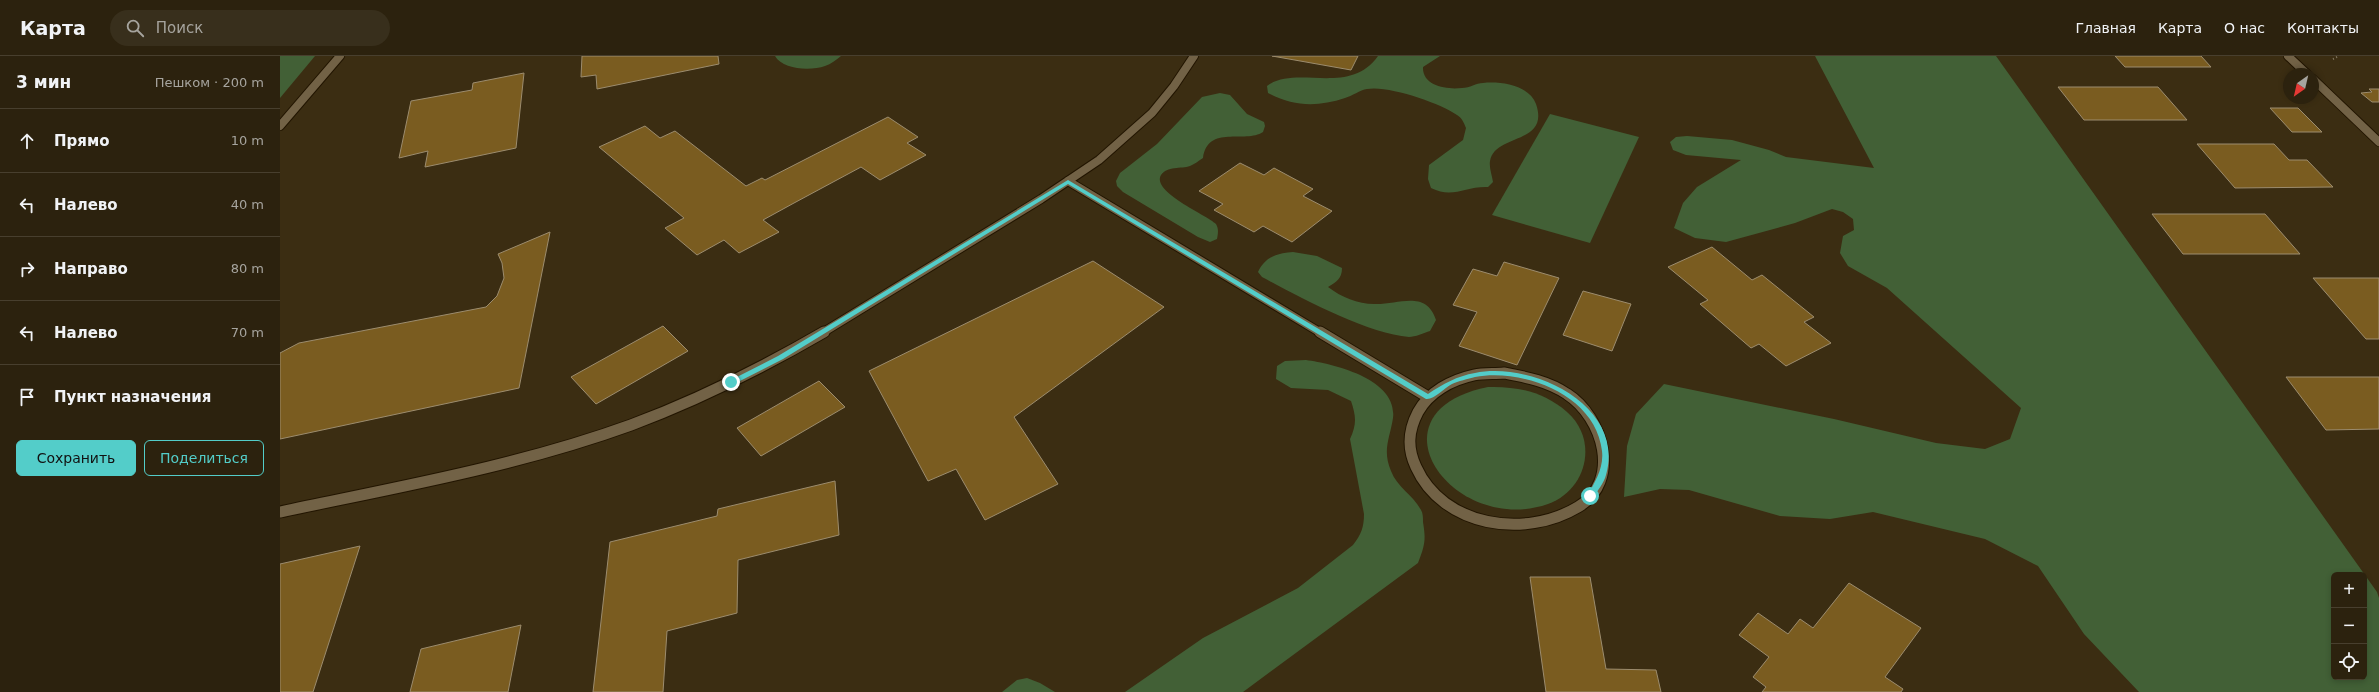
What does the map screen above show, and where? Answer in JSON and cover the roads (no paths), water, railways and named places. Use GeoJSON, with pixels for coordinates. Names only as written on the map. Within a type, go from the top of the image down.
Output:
{"type":"FeatureCollection","features":[{"type":"Feature","properties":{"kind":"street"},"geometry":{"type":"LineString","coordinates":[[280,126],[340,56]]}},
{"type":"Feature","properties":{"kind":"street"},"geometry":{"type":"LineString","coordinates":[[280,512],[489,467],[564,447],[678,406],[781,357],[1068,182],[1115,148],[1143,124],[1166,100],[1194,56]]}},
{"type":"Feature","properties":{"kind":"street"},"geometry":{"type":"LineString","coordinates":[[2288,56],[2301,68]]}},
{"type":"Feature","properties":{"kind":"street"},"geometry":{"type":"LineString","coordinates":[[2319,85],[2379,142]]}},
{"type":"Feature","properties":{"kind":"street"},"geometry":{"type":"LineString","coordinates":[[1068,182],[1428,397]]}},
{"type":"Feature","properties":{"kind":"street"},"geometry":{"type":"LineString","coordinates":[[1504,373],[1526,377],[1560,390],[1583,406],[1598,428],[1605,451],[1603,475],[1590,496],[1585,501],[1569,513],[1541,523],[1508,525],[1476,519],[1442,500],[1425,485],[1412,462],[1408,438],[1414,416],[1428,397],[1450,383],[1475,375],[1504,373]]}}]}
